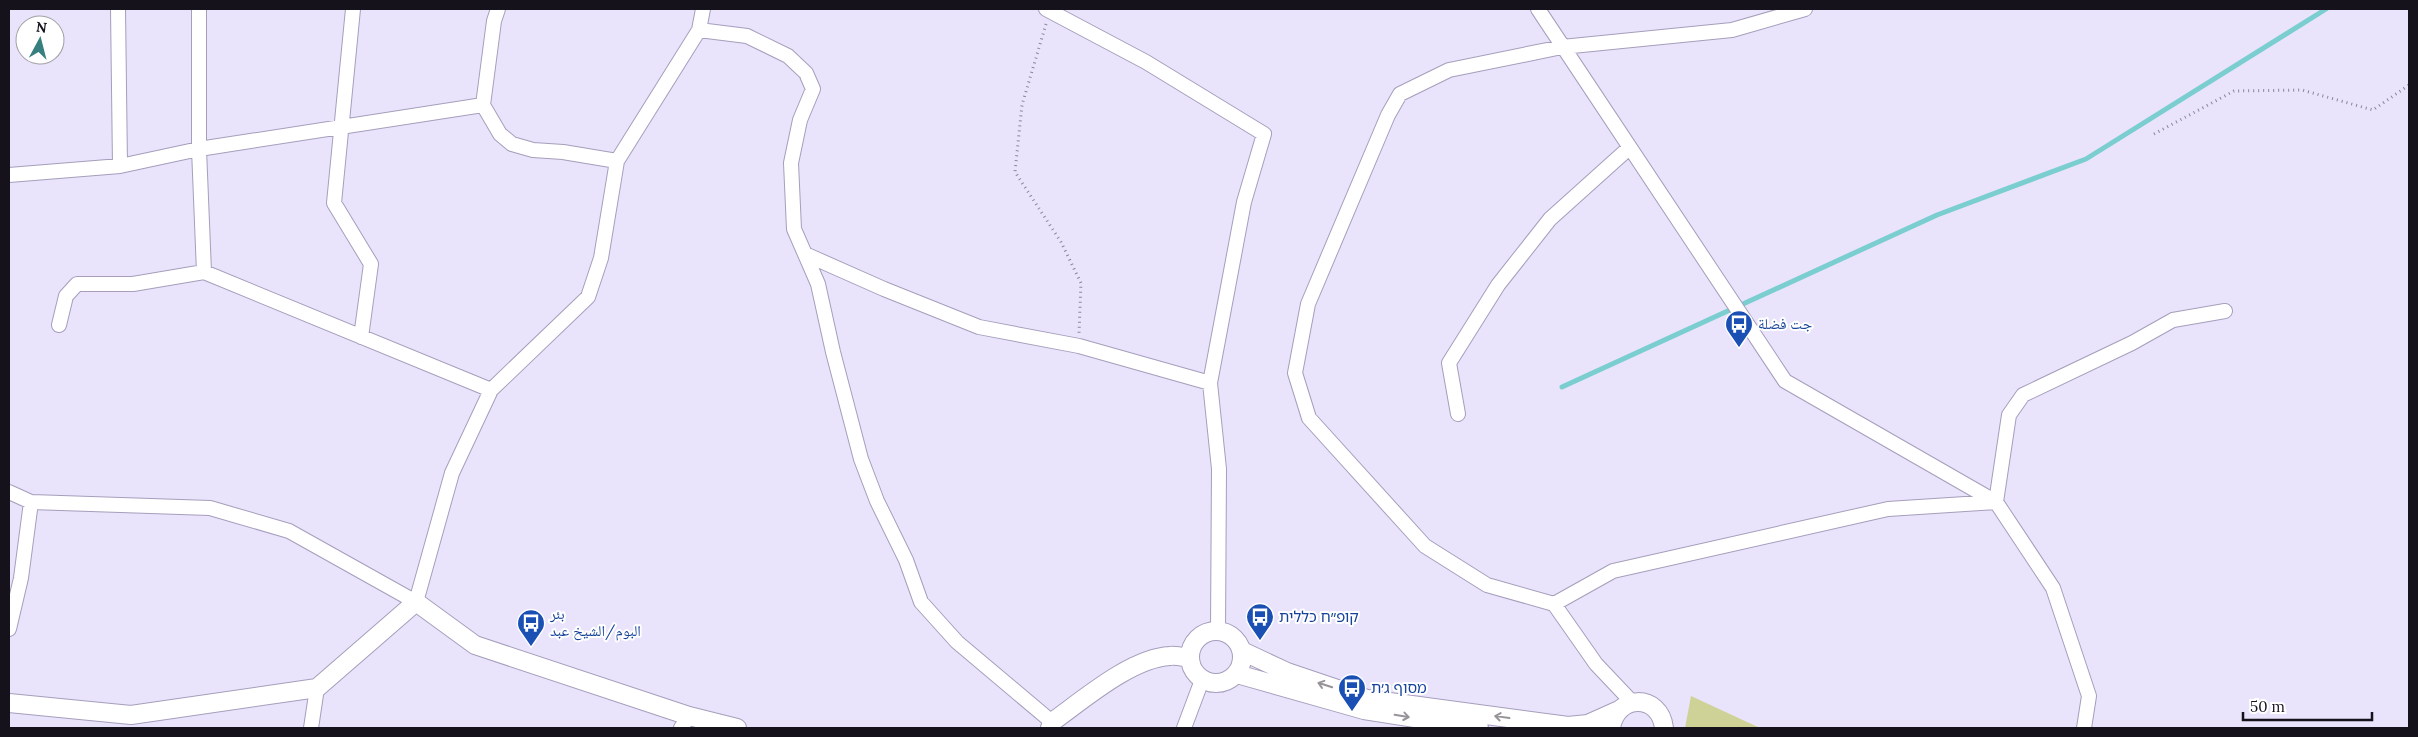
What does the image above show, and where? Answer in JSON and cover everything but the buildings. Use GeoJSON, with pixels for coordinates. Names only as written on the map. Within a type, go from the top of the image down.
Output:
{"type":"FeatureCollection","features":[{"type":"Feature","properties":{"kind":"street"},"geometry":{"type":"LineString","coordinates":[[118,9],[120,166]]}},
{"type":"Feature","properties":{"kind":"street"},"geometry":{"type":"LineString","coordinates":[[199,9],[199,149],[204,272]]}},
{"type":"Feature","properties":{"kind":"street"},"geometry":{"type":"LineString","coordinates":[[353,9],[340,126],[334,203],[371,264],[361,336]]}},
{"type":"Feature","properties":{"kind":"street"},"geometry":{"type":"LineString","coordinates":[[498,9],[494,21],[484,106],[500,134],[512,144],[533,150],[563,152],[618,161]]}},
{"type":"Feature","properties":{"kind":"street"},"geometry":{"type":"LineString","coordinates":[[9,703],[130,716],[316,688],[416,602],[452,473],[491,390],[588,297],[601,258],[618,161],[699,30],[704,9]]}},
{"type":"Feature","properties":{"kind":"street"},"geometry":{"type":"LineString","coordinates":[[1538,9],[1785,381],[1996,502],[2053,588],[2089,696],[2084,728]]}},
{"type":"Feature","properties":{"kind":"street"},"geometry":{"type":"LineString","coordinates":[[1048,10],[1146,62],[1264,134],[1244,202],[1210,383],[1219,469],[1218,630]]}},
{"type":"Feature","properties":{"kind":"street"},"geometry":{"type":"LineString","coordinates":[[1624,707],[1554,604],[1487,585],[1425,546],[1309,418],[1295,373],[1308,304],[1388,115],[1400,94],[1449,70],[1562,47],[1732,30],[1796,10]]}},
{"type":"Feature","properties":{"kind":"street"},"geometry":{"type":"LineString","coordinates":[[699,30],[747,36],[788,56],[806,72],[813,89],[800,120],[791,163],[794,229],[818,284],[833,352],[861,459],[877,501],[906,560],[921,602],[957,642],[1051,725],[1123,673],[1142,663],[1170,656],[1190,658]]}},
{"type":"Feature","properties":{"kind":"street"},"geometry":{"type":"LineString","coordinates":[[9,175],[120,166],[199,149],[340,126],[484,106]]}},
{"type":"Feature","properties":{"kind":"street"},"geometry":{"type":"LineString","coordinates":[[1458,414],[1449,363],[1498,285],[1550,220],[1629,148]]}},
{"type":"Feature","properties":{"kind":"street"},"geometry":{"type":"LineString","coordinates":[[805,254],[884,289],[978,327],[1079,346],[1210,383]]}},
{"type":"Feature","properties":{"kind":"street"},"geometry":{"type":"LineString","coordinates":[[59,325],[66,296],[77,284],[133,284],[204,272],[491,390]]}},
{"type":"Feature","properties":{"kind":"street"},"geometry":{"type":"LineString","coordinates":[[1996,502],[2009,415],[2023,395],[2123,348],[2173,320],[2225,311]]}},
{"type":"Feature","properties":{"kind":"street"},"geometry":{"type":"LineString","coordinates":[[9,492],[31,502],[210,508],[289,531],[416,602],[475,645],[685,722],[736,728]]}},
{"type":"Feature","properties":{"kind":"street"},"geometry":{"type":"LineString","coordinates":[[9,629],[20,578],[31,502]]}},
{"type":"Feature","properties":{"kind":"street"},"geometry":{"type":"LineString","coordinates":[[1554,604],[1613,571],[1888,509],[1996,502]]}},
{"type":"Feature","properties":{"kind":"street"},"geometry":{"type":"LineString","coordinates":[[1218,630],[1234,637],[1242,651],[1241,667],[1237,674],[1224,683],[1209,683],[1202,680],[1191,666],[1190,658],[1195,641],[1209,632],[1218,630]]}},
{"type":"Feature","properties":{"kind":"street"},"geometry":{"type":"LineString","coordinates":[[1242,651],[1287,672],[1367,699],[1568,726],[1588,724],[1624,707],[1650,705],[1657,710],[1664,728]]}},
{"type":"Feature","properties":{"kind":"street"},"geometry":{"type":"LineString","coordinates":[[1237,674],[1364,710],[1480,728]]}},
{"type":"Feature","properties":{"kind":"street"},"geometry":{"type":"LineString","coordinates":[[1184,728],[1202,680]]}},
{"type":"Feature","properties":{"kind":"street"},"geometry":{"type":"LineString","coordinates":[[311,728],[316,688]]}},
{"type":"Feature","properties":{"kind":"street"},"geometry":{"type":"LineString","coordinates":[[1610,728],[1624,707]]}},
{"type":"Feature","properties":{"kind":"path"},"geometry":{"type":"LineString","coordinates":[[1048,10],[1022,105],[1015,172],[1061,242],[1081,283],[1079,346]]}},
{"type":"Feature","properties":{"kind":"path"},"geometry":{"type":"LineString","coordinates":[[2154,134],[2234,91],[2302,90],[2373,110],[2409,85]]}},
{"type":"Feature","properties":{"kind":"green space"},"geometry":{"type":"Polygon","coordinates":[[[1691,696],[1760,728],[1685,728],[1691,696]]]}},
{"type":"Feature","properties":{"kind":"waterway"},"geometry":{"type":"LineString","coordinates":[[1562,387],[1937,215],[2086,159],[2326,9]]}},
{"type":"Feature","properties":{"kind":"place","name":"جت فضلة"},"geometry":{"type":"Point","coordinates":[1739,348]}},
{"type":"Feature","properties":{"kind":"place","name":"קופ״ח כללית"},"geometry":{"type":"Point","coordinates":[1260,641]}},
{"type":"Feature","properties":{"kind":"place","name":"بئر البوم/الشيخ عبد"},"geometry":{"type":"Point","coordinates":[531,647]}},
{"type":"Feature","properties":{"kind":"place","name":"מסוף ג׳ת"},"geometry":{"type":"Point","coordinates":[1352,712]}}]}
